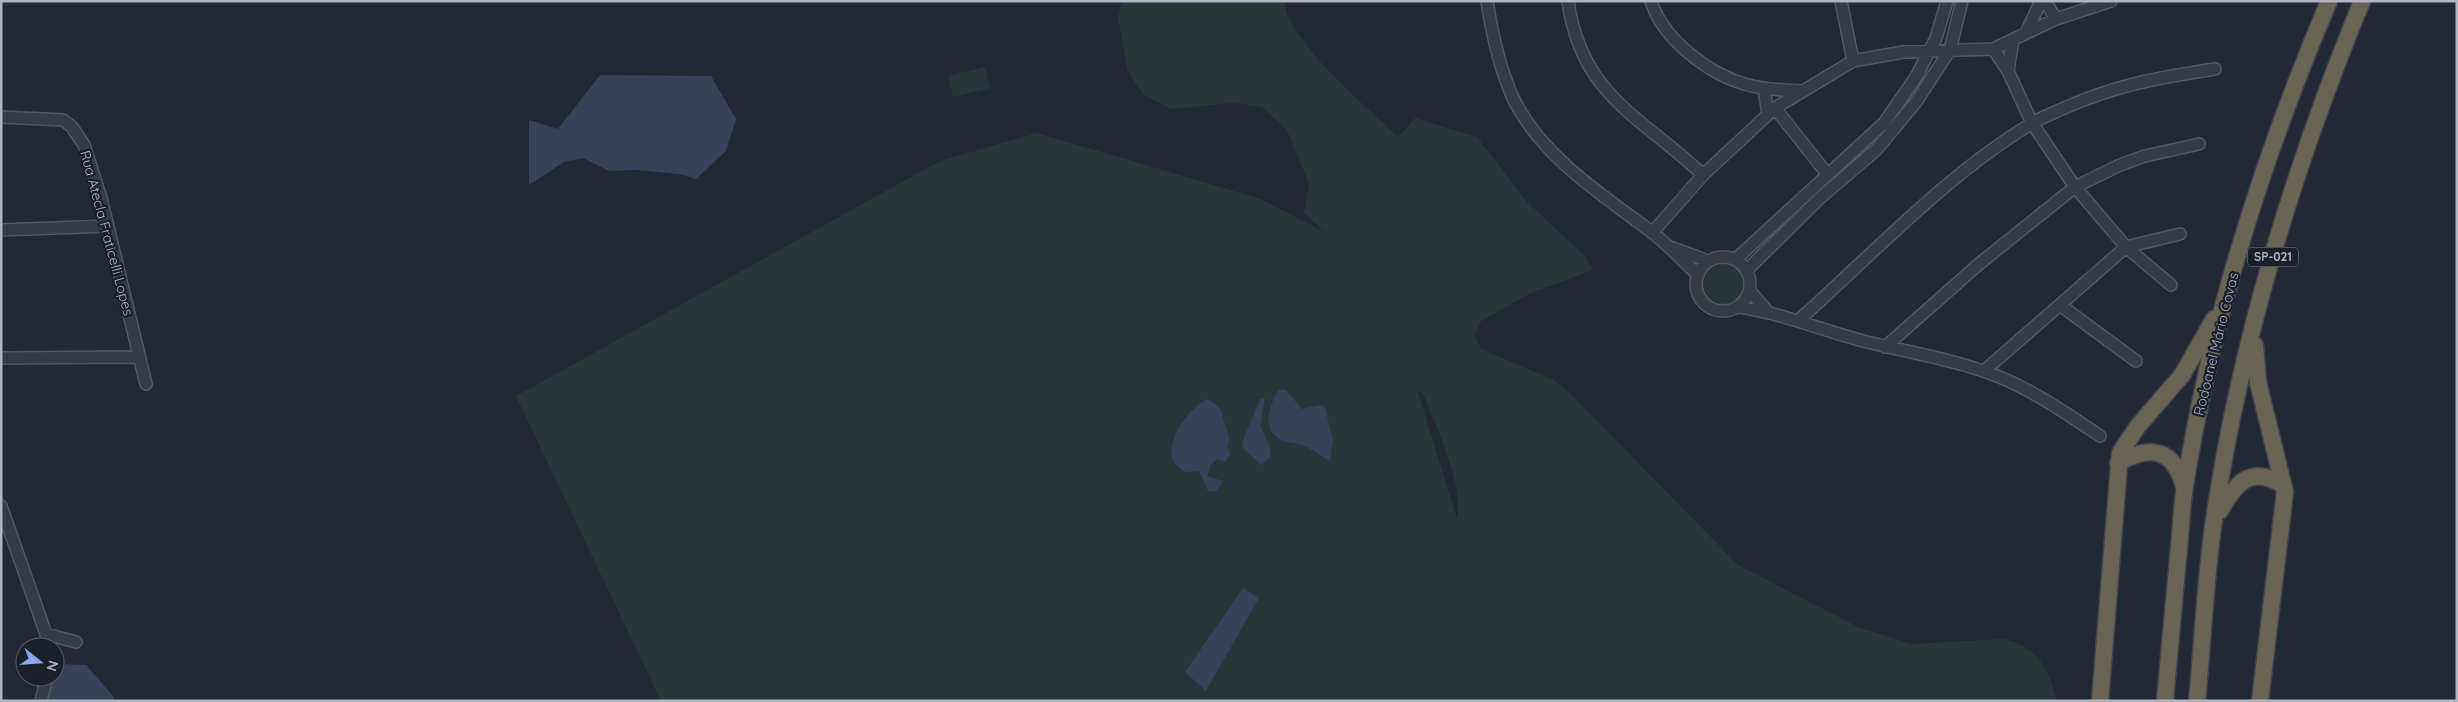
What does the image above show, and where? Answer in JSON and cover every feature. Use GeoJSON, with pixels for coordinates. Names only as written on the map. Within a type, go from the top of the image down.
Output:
{"type":"FeatureCollection","features":[{"type":"Feature","properties":{"kind":"highway","name":"Rodoanel Mário Covas"},"geometry":{"type":"LineString","coordinates":[[2165,701],[2185,489],[2200,404],[2226,297],[2276,136],[2329,1]]}},
{"type":"Feature","properties":{"kind":"highway","name":"SP-021"},"geometry":{"type":"LineString","coordinates":[[2197,701],[2214,521],[2229,436],[2260,300],[2310,140],[2362,1]]}},
{"type":"Feature","properties":{"kind":"highway"},"geometry":{"type":"LineString","coordinates":[[2100,701],[2118,463],[2124,444],[2182,375],[2226,297]]}},
{"type":"Feature","properties":{"kind":"highway"},"geometry":{"type":"LineString","coordinates":[[2260,300],[2255,343],[2256,368],[2284,485],[2282,523],[2260,701]]}},
{"type":"Feature","properties":{"kind":"highway"},"geometry":{"type":"LineString","coordinates":[[2118,463],[2140,452],[2161,454],[2175,463],[2180,470],[2185,489]]}},
{"type":"Feature","properties":{"kind":"highway"},"geometry":{"type":"LineString","coordinates":[[2214,521],[2229,493],[2248,477],[2264,476],[2284,485]]}},
{"type":"Feature","properties":{"kind":"street"},"geometry":{"type":"LineString","coordinates":[[1487,1],[1502,69],[1515,101],[1529,124],[1572,172],[1603,198],[1652,233],[1698,275]]}},
{"type":"Feature","properties":{"kind":"street"},"geometry":{"type":"LineString","coordinates":[[1568,1],[1582,52],[1601,84],[1624,111],[1684,157],[1703,175]]}},
{"type":"Feature","properties":{"kind":"street"},"geometry":{"type":"LineString","coordinates":[[1651,1],[1670,34],[1702,62],[1736,81],[1764,89],[1802,91]]}},
{"type":"Feature","properties":{"kind":"street"},"geometry":{"type":"LineString","coordinates":[[1841,1],[1853,61]]}},
{"type":"Feature","properties":{"kind":"street"},"geometry":{"type":"LineString","coordinates":[[1736,259],[1884,123],[1916,77],[1930,51],[1947,1]]}},
{"type":"Feature","properties":{"kind":"street"},"geometry":{"type":"LineString","coordinates":[[1747,270],[1820,198],[1876,150],[1916,102],[1950,50],[1962,1]]}},
{"type":"Feature","properties":{"kind":"street"},"geometry":{"type":"LineString","coordinates":[[2026,33],[2041,1]]}},
{"type":"Feature","properties":{"kind":"street"},"geometry":{"type":"LineString","coordinates":[[2045,1],[2056,19]]}},
{"type":"Feature","properties":{"kind":"street"},"geometry":{"type":"LineString","coordinates":[[1652,233],[1703,175],[1772,111],[1853,61],[1888,53],[1993,49],[2056,19],[2111,1]]}},
{"type":"Feature","properties":{"kind":"street"},"geometry":{"type":"LineString","coordinates":[[2008,71],[2013,40]]}},
{"type":"Feature","properties":{"kind":"street"},"geometry":{"type":"LineString","coordinates":[[1993,49],[2008,71],[2032,123],[2075,187],[2126,247],[2171,285]]}},
{"type":"Feature","properties":{"kind":"street"},"geometry":{"type":"LineString","coordinates":[[1799,320],[1925,205],[2002,143],[2032,123],[2092,96],[2120,86],[2145,79],[2215,69]]}},
{"type":"Feature","properties":{"kind":"street"},"geometry":{"type":"LineString","coordinates":[[1764,89],[1772,111],[1828,175]]}},
{"type":"Feature","properties":{"kind":"street","name":"Rua Atecla Fraticelli Lopes"},"geometry":{"type":"LineString","coordinates":[[1,117],[55,119],[67,122],[72,126],[84,145],[108,226],[146,384]]}},
{"type":"Feature","properties":{"kind":"street"},"geometry":{"type":"LineString","coordinates":[[1885,347],[1979,264],[2075,187],[2120,165],[2145,156],[2199,144]]}},
{"type":"Feature","properties":{"kind":"street"},"geometry":{"type":"LineString","coordinates":[[1,230],[108,226]]}},
{"type":"Feature","properties":{"kind":"street"},"geometry":{"type":"LineString","coordinates":[[1984,371],[2126,247],[2180,234]]}},
{"type":"Feature","properties":{"kind":"street"},"geometry":{"type":"LineString","coordinates":[[1669,247],[1708,261]]}},
{"type":"Feature","properties":{"kind":"street"},"geometry":{"type":"LineString","coordinates":[[1739,307],[1746,300],[1750,291],[1750,280],[1747,270],[1736,259],[1717,257],[1708,261],[1698,275],[1696,291],[1706,306],[1722,312],[1739,307],[1767,311],[1885,347],[1984,371],[2031,392],[2100,436]]}},
{"type":"Feature","properties":{"kind":"street"},"geometry":{"type":"LineString","coordinates":[[1750,291],[1767,311]]}},
{"type":"Feature","properties":{"kind":"street"},"geometry":{"type":"LineString","coordinates":[[2060,305],[2136,361]]}},
{"type":"Feature","properties":{"kind":"street"},"geometry":{"type":"LineString","coordinates":[[1,358],[140,357]]}},
{"type":"Feature","properties":{"kind":"street"},"geometry":{"type":"LineString","coordinates":[[1,506],[46,637]]}},
{"type":"Feature","properties":{"kind":"street"},"geometry":{"type":"LineString","coordinates":[[46,634],[76,642]]}},
{"type":"Feature","properties":{"kind":"street"},"geometry":{"type":"LineString","coordinates":[[41,701],[44,687]]}},
{"type":"Feature","properties":{"kind":"shaded area"},"geometry":{"type":"Polygon","coordinates":[[[1122,1],[1285,1],[1288,16],[1313,53],[1350,92],[1398,137],[1415,118],[1477,137],[1528,203],[1584,255],[1593,270],[1531,293],[1481,321],[1475,335],[1481,349],[1554,380],[1570,393],[1738,565],[1858,627],[1911,644],[2004,639],[2015,642],[2025,647],[2040,661],[2050,679],[2056,701],[661,701],[516,396],[940,161],[1037,133],[1261,199],[1325,232],[1304,213],[1309,184],[1287,130],[1262,107],[1234,103],[1171,109],[1144,95],[1128,72],[1118,17],[1122,1]],[[1417,389],[1457,519],[1457,490],[1453,474],[1442,440],[1424,396],[1417,389]]]}},
{"type":"Feature","properties":{"kind":"shaded area"},"geometry":{"type":"Polygon","coordinates":[[[985,67],[990,88],[953,97],[948,76],[985,67]]]}},
{"type":"Feature","properties":{"kind":"shaded area"},"geometry":{"type":"Polygon","coordinates":[[[1727,262],[1736,265],[1742,271],[1745,284],[1744,293],[1736,303],[1719,306],[1710,303],[1704,297],[1701,280],[1704,271],[1710,265],[1727,262]]]}},
{"type":"Feature","properties":{"kind":"water"},"geometry":{"type":"Polygon","coordinates":[[[600,75],[711,76],[736,119],[726,151],[696,179],[679,174],[635,170],[609,171],[583,158],[564,162],[529,185],[529,120],[558,129],[600,75]]]}},
{"type":"Feature","properties":{"kind":"water"},"geometry":{"type":"Polygon","coordinates":[[[1279,390],[1286,390],[1302,409],[1320,405],[1325,408],[1333,440],[1330,461],[1302,445],[1280,439],[1270,429],[1270,409],[1279,390]]]}},
{"type":"Feature","properties":{"kind":"water"},"geometry":{"type":"Polygon","coordinates":[[[1261,398],[1265,398],[1260,426],[1270,447],[1270,458],[1261,465],[1242,447],[1244,437],[1261,398]]]}},
{"type":"Feature","properties":{"kind":"water"},"geometry":{"type":"Polygon","coordinates":[[[1208,399],[1220,408],[1230,440],[1227,447],[1230,454],[1226,462],[1217,459],[1211,465],[1207,476],[1223,481],[1216,492],[1208,491],[1199,471],[1185,472],[1178,467],[1173,461],[1171,453],[1172,444],[1187,416],[1208,399]]]}},
{"type":"Feature","properties":{"kind":"water"},"geometry":{"type":"Polygon","coordinates":[[[1243,588],[1259,598],[1206,691],[1185,672],[1243,588]]]}},
{"type":"Feature","properties":{"kind":"water"},"geometry":{"type":"Polygon","coordinates":[[[65,664],[86,665],[114,697],[114,701],[46,701],[50,687],[65,687],[65,664]]]}}]}
